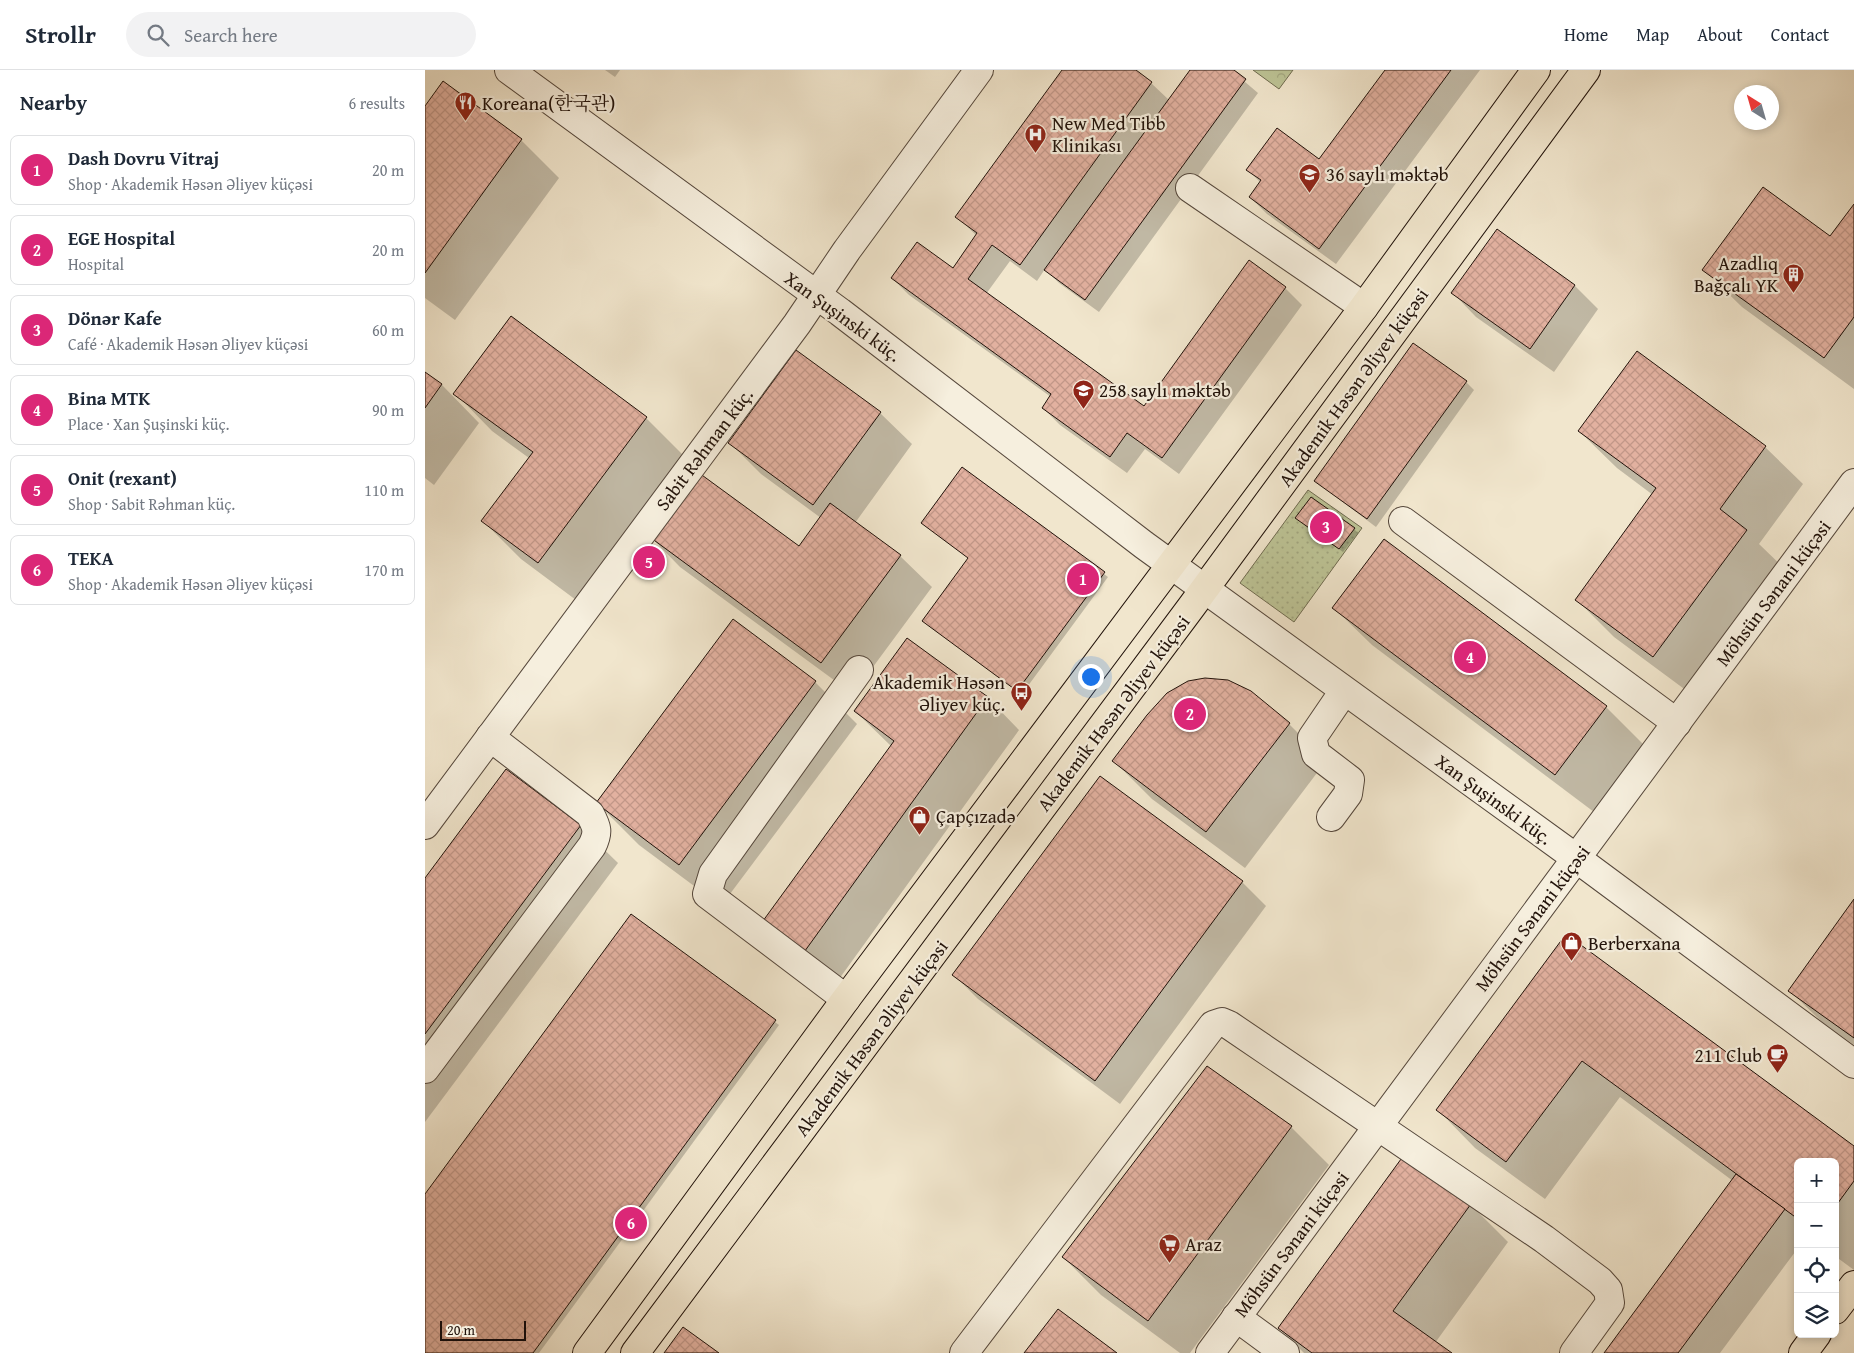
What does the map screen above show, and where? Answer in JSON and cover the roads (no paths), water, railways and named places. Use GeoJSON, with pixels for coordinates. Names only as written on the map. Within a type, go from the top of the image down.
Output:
{"type":"FeatureCollection","features":[{"type":"Feature","properties":{"kind":"main road","name":"Akademik Həsən Əliyev küçəsi"},"geometry":{"type":"LineString","coordinates":[[587,1353],[846,999],[1173,566],[1364,307],[1535,70]]}},
{"type":"Feature","properties":{"kind":"main road","name":"Akademik Həsən Əliyev küçəsi"},"geometry":{"type":"LineString","coordinates":[[635,1353],[1205,589],[1586,70]]}},
{"type":"Feature","properties":{"kind":"main road"},"geometry":{"type":"LineString","coordinates":[[1839,1305],[1854,1285]]}},
{"type":"Feature","properties":{"kind":"main road"},"geometry":{"type":"LineString","coordinates":[[1803,1353],[1814,1338]]}},
{"type":"Feature","properties":{"kind":"street","name":"Xan Şuşinski küç."},"geometry":{"type":"LineString","coordinates":[[509,70],[816,295],[1173,566],[1576,858],[1854,1064]]}},
{"type":"Feature","properties":{"kind":"street","name":"Sabit Rəhman küç."},"geometry":{"type":"LineString","coordinates":[[425,825],[797,324],[979,70]]}},
{"type":"Feature","properties":{"kind":"street"},"geometry":{"type":"LineString","coordinates":[[1191,188],[1364,307]]}},
{"type":"Feature","properties":{"kind":"street","name":"Möhsün Sənani küçəsi"},"geometry":{"type":"LineString","coordinates":[[1209,1353],[1854,483]]}},
{"type":"Feature","properties":{"kind":"street"},"geometry":{"type":"LineString","coordinates":[[1403,521],[1677,723]]}},
{"type":"Feature","properties":{"kind":"street"},"geometry":{"type":"LineString","coordinates":[[846,999],[707,894],[713,874],[859,670]]}},
{"type":"Feature","properties":{"kind":"street"},"geometry":{"type":"LineString","coordinates":[[1331,818],[1348,794],[1351,780],[1316,754],[1312,738],[1344,691]]}},
{"type":"Feature","properties":{"kind":"street"},"geometry":{"type":"LineString","coordinates":[[425,1069],[592,846],[598,834],[590,814],[490,737]]}},
{"type":"Feature","properties":{"kind":"street"},"geometry":{"type":"LineString","coordinates":[[964,1353],[1213,1025],[1222,1022],[1544,1239],[1600,1281],[1607,1290],[1610,1303],[1574,1353]]}},
{"type":"Feature","properties":{"kind":"street"},"geometry":{"type":"LineString","coordinates":[[1236,1317],[1285,1353]]}},
{"type":"Feature","properties":{"kind":"place","name":"Koreana(한국관)"},"geometry":{"type":"Point","coordinates":[466,122]}},
{"type":"Feature","properties":{"kind":"place","name":"New Med Tibb Klinikası"},"geometry":{"type":"Point","coordinates":[1036,153]}},
{"type":"Feature","properties":{"kind":"place","name":"36 saylı məktəb"},"geometry":{"type":"Point","coordinates":[1310,193]}},
{"type":"Feature","properties":{"kind":"place","name":"Azadlıq Bağçalı YK"},"geometry":{"type":"Point","coordinates":[1794,293]}},
{"type":"Feature","properties":{"kind":"place","name":"258 saylı məktəb"},"geometry":{"type":"Point","coordinates":[1083,409]}},
{"type":"Feature","properties":{"kind":"place","name":"Dönər Kafe"},"geometry":{"type":"Point","coordinates":[1326,527]}},
{"type":"Feature","properties":{"kind":"place","name":"Onit (rexant)"},"geometry":{"type":"Point","coordinates":[649,562]}},
{"type":"Feature","properties":{"kind":"place","name":"Dash Dovru Vitraj"},"geometry":{"type":"Point","coordinates":[1083,579]}},
{"type":"Feature","properties":{"kind":"place","name":"Bina MTK"},"geometry":{"type":"Point","coordinates":[1470,657]}},
{"type":"Feature","properties":{"kind":"place","name":"Akademik Həsən Əliyev küç."},"geometry":{"type":"Point","coordinates":[1021,712]}},
{"type":"Feature","properties":{"kind":"place","name":"EGE Hospital"},"geometry":{"type":"Point","coordinates":[1190,714]}},
{"type":"Feature","properties":{"kind":"place","name":"Çapçızadə"},"geometry":{"type":"Point","coordinates":[920,835]}},
{"type":"Feature","properties":{"kind":"place","name":"Berberxana"},"geometry":{"type":"Point","coordinates":[1572,962]}},
{"type":"Feature","properties":{"kind":"place","name":"211 Club"},"geometry":{"type":"Point","coordinates":[1778,1074]}},
{"type":"Feature","properties":{"kind":"place","name":"TEKA"},"geometry":{"type":"Point","coordinates":[631,1223]}},
{"type":"Feature","properties":{"kind":"place","name":"Araz"},"geometry":{"type":"Point","coordinates":[1169,1263]}}]}
